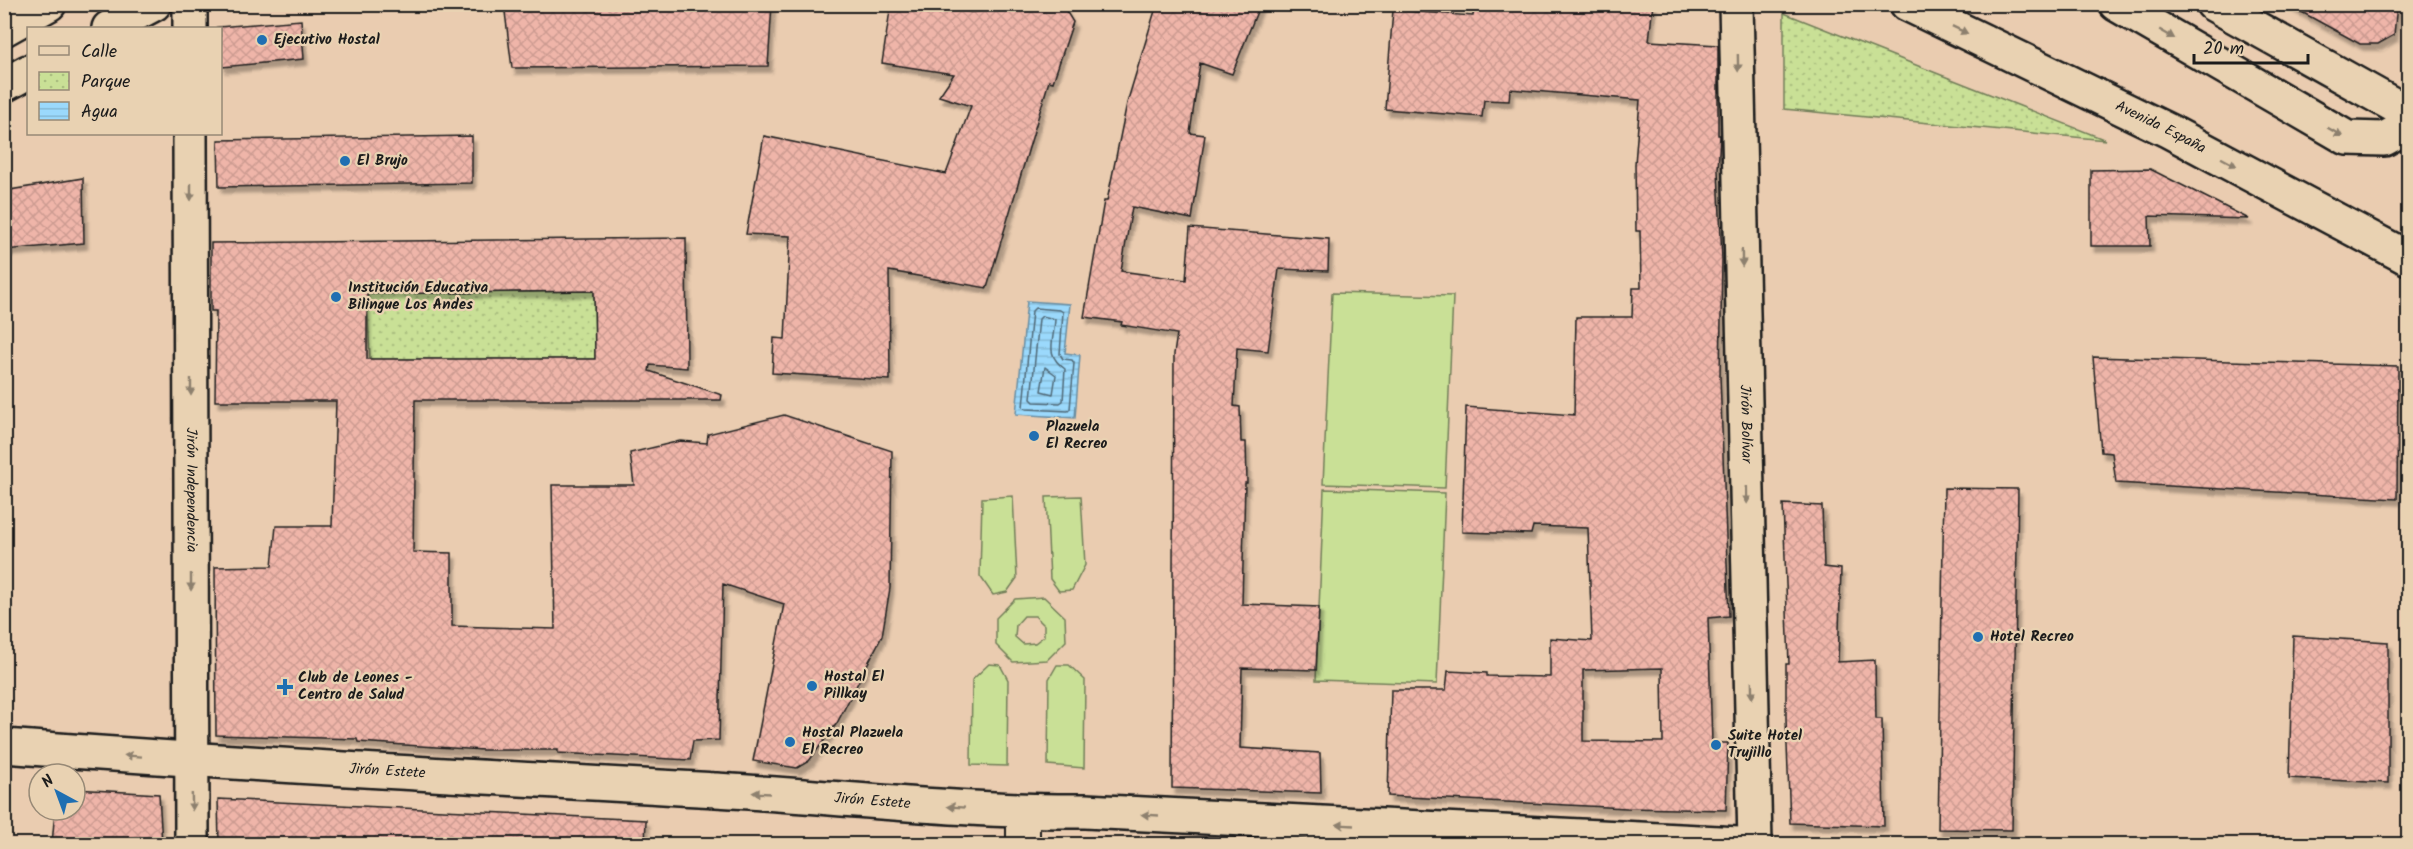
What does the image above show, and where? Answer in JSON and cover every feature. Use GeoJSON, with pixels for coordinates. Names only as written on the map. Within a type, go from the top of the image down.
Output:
{"type":"FeatureCollection","features":[{"type":"Feature","properties":{"kind":"street"},"geometry":{"type":"LineString","coordinates":[[4,29],[49,4]]}},
{"type":"Feature","properties":{"kind":"street"},"geometry":{"type":"LineString","coordinates":[[111,27],[153,4]]}},
{"type":"Feature","properties":{"kind":"street"},"geometry":{"type":"LineString","coordinates":[[190,4],[190,27]]}},
{"type":"Feature","properties":{"kind":"street","name":"Jirón Bolívar"},"geometry":{"type":"LineString","coordinates":[[1736,4],[1755,844]]}},
{"type":"Feature","properties":{"kind":"street","name":"Avenida España"},"geometry":{"type":"LineString","coordinates":[[1907,4],[2169,130],[2409,258]]}},
{"type":"Feature","properties":{"kind":"street"},"geometry":{"type":"LineString","coordinates":[[2116,4],[2347,138],[2384,139],[2409,126]]}},
{"type":"Feature","properties":{"kind":"street"},"geometry":{"type":"LineString","coordinates":[[2213,4],[2409,113]]}},
{"type":"Feature","properties":{"kind":"street"},"geometry":{"type":"LineString","coordinates":[[4,85],[27,73]]}},
{"type":"Feature","properties":{"kind":"street","name":"Jirón Independencia"},"geometry":{"type":"LineString","coordinates":[[190,135],[192,844]]}},
{"type":"Feature","properties":{"kind":"street","name":"Jirón Estete"},"geometry":{"type":"LineString","coordinates":[[4,746],[192,760],[777,794],[1023,812],[1085,812],[1739,844]]}},
{"type":"Feature","properties":{"kind":"street"},"geometry":{"type":"LineString","coordinates":[[1023,812],[1023,844]]}},
{"type":"Feature","properties":{"kind":"green space"},"geometry":{"type":"Polygon","coordinates":[[[1784,13],[2106,140],[1784,109],[1784,13]]]}},
{"type":"Feature","properties":{"kind":"green space"},"geometry":{"type":"Polygon","coordinates":[[[594,291],[595,359],[370,359],[367,294],[594,291]]]}},
{"type":"Feature","properties":{"kind":"green space"},"geometry":{"type":"Polygon","coordinates":[[[1332,293],[1453,296],[1445,488],[1323,484],[1332,293]]]}},
{"type":"Feature","properties":{"kind":"green space"},"geometry":{"type":"Polygon","coordinates":[[[1324,489],[1445,493],[1437,684],[1316,680],[1324,489]]]}},
{"type":"Feature","properties":{"kind":"green space"},"geometry":{"type":"Polygon","coordinates":[[[1013,496],[1017,578],[1007,592],[993,595],[980,576],[982,498],[1013,496]]]}},
{"type":"Feature","properties":{"kind":"green space"},"geometry":{"type":"Polygon","coordinates":[[[1081,496],[1085,565],[1072,590],[1059,591],[1050,579],[1046,497],[1081,496]]]}},
{"type":"Feature","properties":{"kind":"green space"},"geometry":{"type":"Polygon","coordinates":[[[1044,597],[1065,617],[1066,641],[1047,660],[1013,662],[996,645],[996,618],[1015,599],[1044,597]],[[1024,616],[1016,625],[1015,637],[1023,644],[1035,643],[1044,636],[1044,625],[1035,616],[1024,616]]]}},
{"type":"Feature","properties":{"kind":"green space"},"geometry":{"type":"Polygon","coordinates":[[[989,664],[1000,665],[1008,680],[1007,766],[971,765],[972,680],[989,664]]]}},
{"type":"Feature","properties":{"kind":"green space"},"geometry":{"type":"Polygon","coordinates":[[[1057,665],[1069,665],[1085,680],[1084,768],[1048,765],[1049,679],[1057,665]]]}},
{"type":"Feature","properties":{"kind":"water"},"geometry":{"type":"Polygon","coordinates":[[[1027,301],[1070,304],[1065,353],[1080,355],[1075,418],[1016,414],[1027,301]]]}},
{"type":"Feature","properties":{"kind":"building"},"geometry":{"type":"Polygon","coordinates":[[[504,4],[772,4],[768,66],[512,68],[504,4]]]}},
{"type":"Feature","properties":{"kind":"building"},"geometry":{"type":"Polygon","coordinates":[[[891,4],[920,4],[971,12],[1063,6],[1073,22],[1053,82],[1049,81],[987,288],[889,271],[890,380],[772,373],[774,338],[785,339],[790,236],[746,234],[764,136],[946,174],[971,106],[939,96],[954,74],[882,63],[891,4]]]}},
{"type":"Feature","properties":{"kind":"building"},"geometry":{"type":"Polygon","coordinates":[[[1157,4],[1260,4],[1232,74],[1200,63],[1190,133],[1205,135],[1192,219],[1132,207],[1121,271],[1186,280],[1190,228],[1329,239],[1328,271],[1279,269],[1268,351],[1237,348],[1234,406],[1240,407],[1241,442],[1246,442],[1247,483],[1245,483],[1242,604],[1319,607],[1316,670],[1242,668],[1240,748],[1320,753],[1321,793],[1172,788],[1174,354],[1177,334],[1121,325],[1122,322],[1084,317],[1104,201],[1107,201],[1127,103],[1157,4]]]}},
{"type":"Feature","properties":{"kind":"building"},"geometry":{"type":"Polygon","coordinates":[[[1474,4],[1653,4],[1649,41],[1718,45],[1718,135],[1720,135],[1718,170],[1722,260],[1720,376],[1729,616],[1708,618],[1712,743],[1728,743],[1726,810],[1627,808],[1388,796],[1391,690],[1446,690],[1448,671],[1487,673],[1487,676],[1550,677],[1550,638],[1592,641],[1588,528],[1533,526],[1531,534],[1462,532],[1466,407],[1574,415],[1576,317],[1632,317],[1633,288],[1641,288],[1640,231],[1636,231],[1635,164],[1640,100],[1510,89],[1509,101],[1484,100],[1482,117],[1385,109],[1393,10],[1473,16],[1474,4]],[[1662,668],[1583,670],[1583,741],[1663,742],[1662,668]]]}},
{"type":"Feature","properties":{"kind":"building"},"geometry":{"type":"Polygon","coordinates":[[[2287,4],[2397,4],[2394,35],[2378,44],[2360,44],[2287,4]]]}},
{"type":"Feature","properties":{"kind":"building","name":"Ejecutivo Hostal"},"geometry":{"type":"Polygon","coordinates":[[[301,20],[304,59],[222,67],[222,27],[218,27],[301,20]]]}},
{"type":"Feature","properties":{"kind":"building","name":"El Brujo"},"geometry":{"type":"Polygon","coordinates":[[[472,136],[472,183],[219,187],[218,140],[472,136]]]}},
{"type":"Feature","properties":{"kind":"building"},"geometry":{"type":"Polygon","coordinates":[[[2150,169],[2249,219],[2149,216],[2150,246],[2091,246],[2091,170],[2150,169]]]}},
{"type":"Feature","properties":{"kind":"building"},"geometry":{"type":"Polygon","coordinates":[[[83,178],[84,243],[4,250],[4,191],[83,178]]]}},
{"type":"Feature","properties":{"kind":"building"},"geometry":{"type":"Polygon","coordinates":[[[686,238],[687,368],[650,365],[649,371],[722,395],[721,400],[415,400],[413,552],[452,553],[452,626],[555,629],[552,485],[634,485],[630,453],[680,441],[707,443],[708,434],[784,415],[892,451],[890,588],[882,636],[837,723],[809,761],[797,768],[753,761],[784,604],[723,584],[719,740],[693,741],[690,760],[558,753],[558,750],[483,750],[358,742],[357,739],[216,735],[215,567],[272,566],[276,526],[332,526],[336,401],[215,401],[216,311],[211,311],[211,243],[686,238]],[[594,291],[367,294],[367,359],[595,359],[594,291]]]}},
{"type":"Feature","properties":{"kind":"building"},"geometry":{"type":"Polygon","coordinates":[[[2093,357],[2398,366],[2397,499],[2116,483],[2112,453],[2101,452],[2093,357]]]}},
{"type":"Feature","properties":{"kind":"building","name":"Hotel Recreo"},"geometry":{"type":"Polygon","coordinates":[[[1944,488],[2018,489],[2012,830],[1938,829],[1944,488]]]}},
{"type":"Feature","properties":{"kind":"building"},"geometry":{"type":"Polygon","coordinates":[[[1783,504],[1822,506],[1824,567],[1841,569],[1838,662],[1875,660],[1876,719],[1882,719],[1884,826],[1790,823],[1786,719],[1786,664],[1789,664],[1783,504]]]}},
{"type":"Feature","properties":{"kind":"building"},"geometry":{"type":"Polygon","coordinates":[[[2293,636],[2388,642],[2388,783],[2289,778],[2293,636]]]}},
{"type":"Feature","properties":{"kind":"building"},"geometry":{"type":"Polygon","coordinates":[[[87,790],[159,794],[162,844],[52,844],[54,822],[87,822],[87,790]]]}},
{"type":"Feature","properties":{"kind":"building"},"geometry":{"type":"Polygon","coordinates":[[[218,799],[646,820],[645,844],[219,844],[218,799]]]}},
{"type":"Feature","properties":{"kind":"place","name":"Ejecutivo Hostal"},"geometry":{"type":"Point","coordinates":[262,40]}},
{"type":"Feature","properties":{"kind":"place","name":"El Brujo"},"geometry":{"type":"Point","coordinates":[345,161]}},
{"type":"Feature","properties":{"kind":"place","name":"Institución Educativa Bilingue Los Andes"},"geometry":{"type":"Point","coordinates":[336,297]}},
{"type":"Feature","properties":{"kind":"place","name":"Plazuela El Recreo"},"geometry":{"type":"Point","coordinates":[1034,436]}},
{"type":"Feature","properties":{"kind":"place","name":"Hotel Recreo"},"geometry":{"type":"Point","coordinates":[1978,637]}},
{"type":"Feature","properties":{"kind":"place","name":"Hostal El Pillkay"},"geometry":{"type":"Point","coordinates":[812,686]}},
{"type":"Feature","properties":{"kind":"place","name":"Club de Leones - Centro de Salud"},"geometry":{"type":"Point","coordinates":[285,687]}},
{"type":"Feature","properties":{"kind":"place","name":"Hostal Plazuela El Recreo"},"geometry":{"type":"Point","coordinates":[790,742]}},
{"type":"Feature","properties":{"kind":"place","name":"Suite Hotel Trujillo"},"geometry":{"type":"Point","coordinates":[1716,745]}}]}
